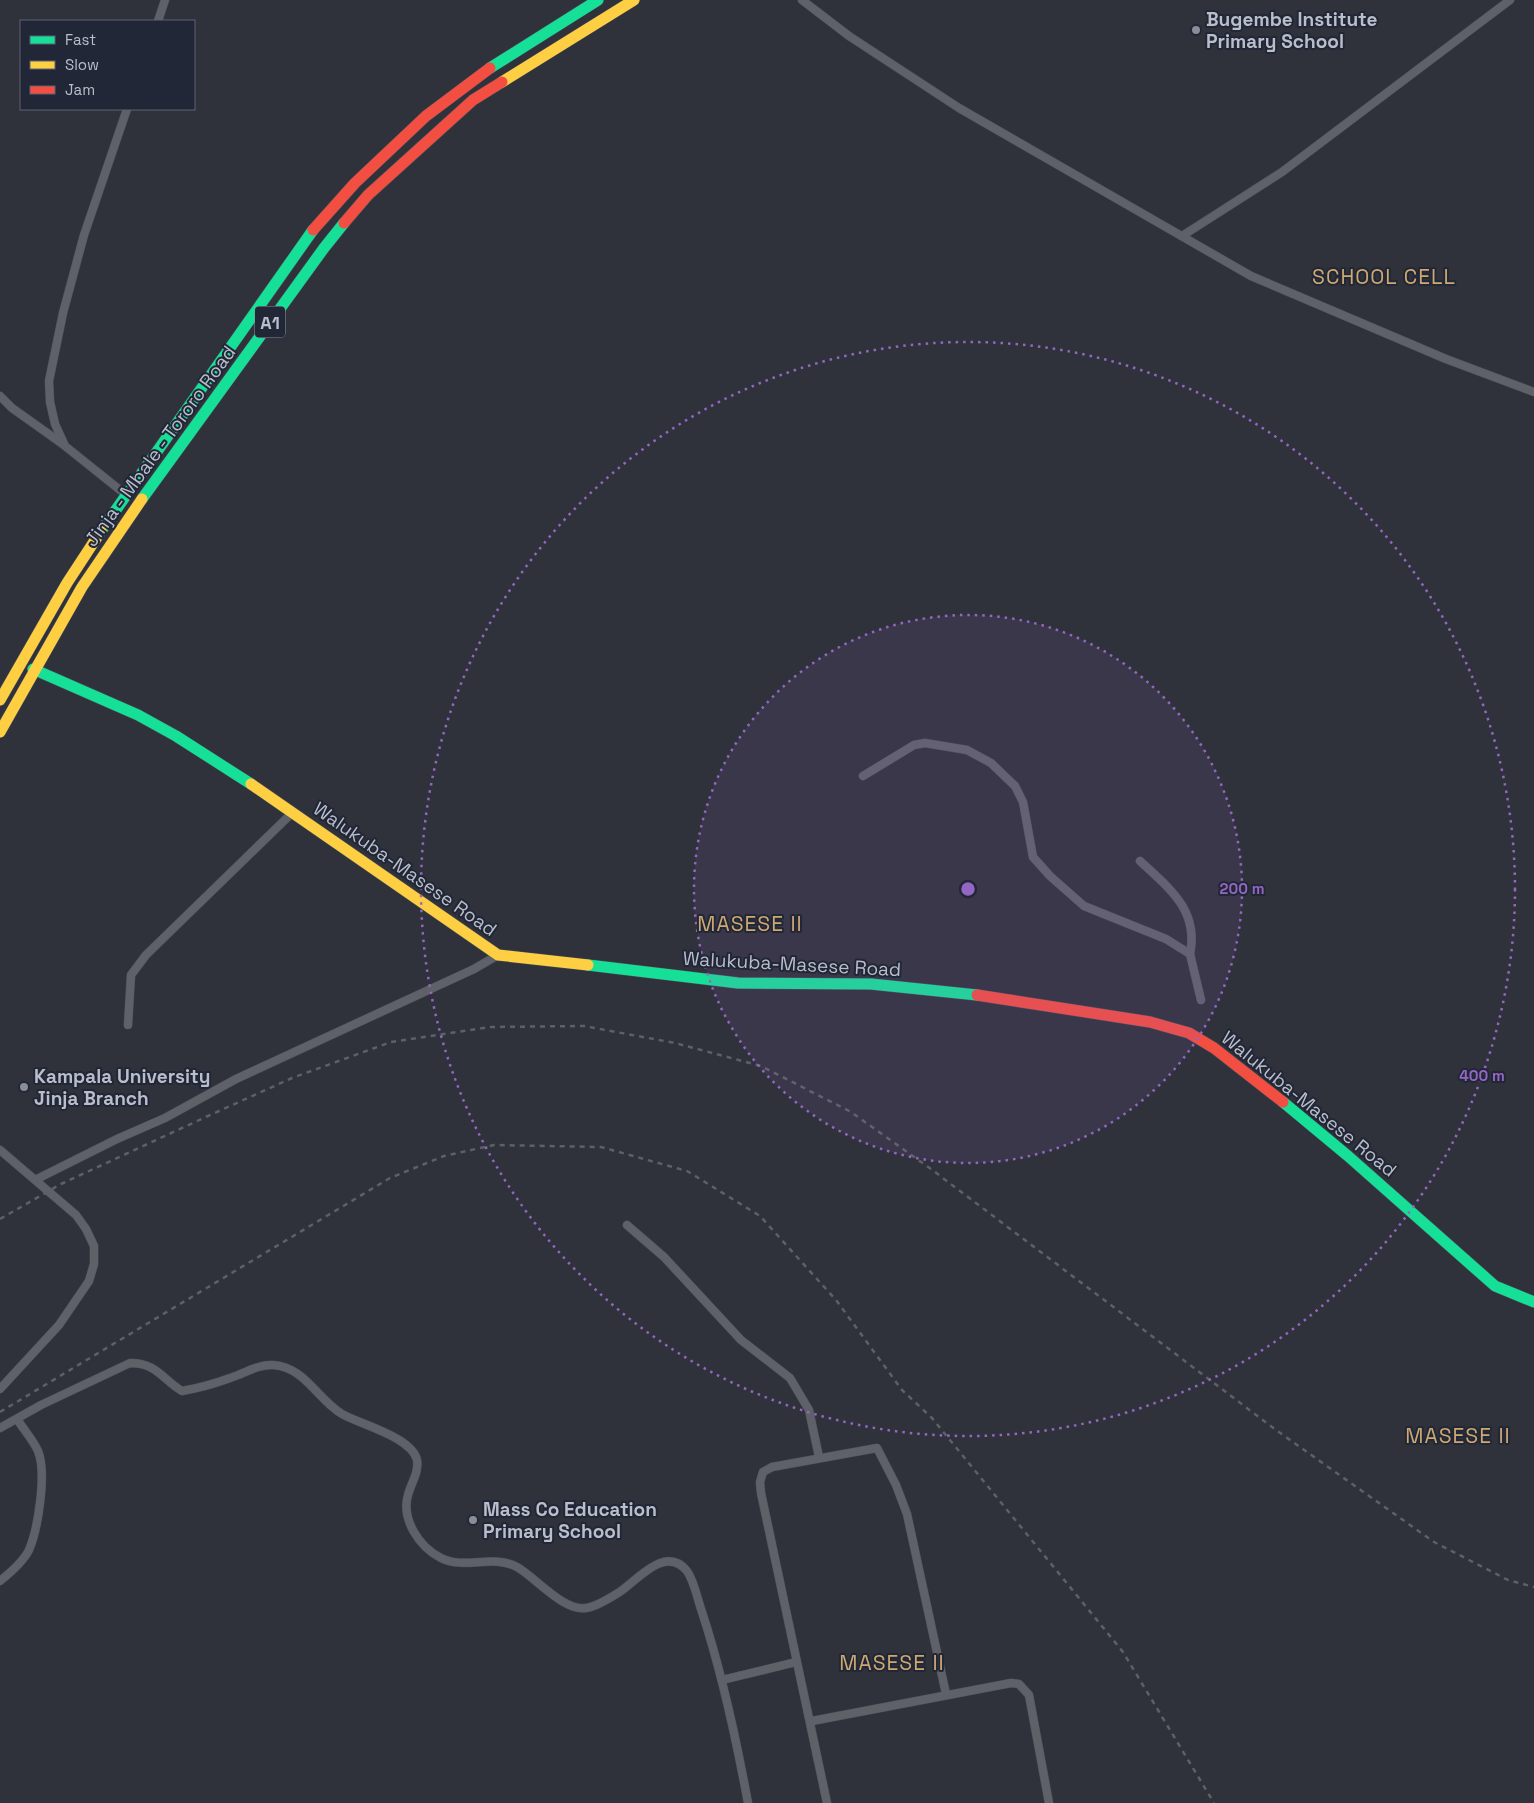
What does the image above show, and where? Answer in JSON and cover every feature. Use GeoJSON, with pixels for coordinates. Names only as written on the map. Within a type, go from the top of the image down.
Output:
{"type":"FeatureCollection","features":[{"type":"Feature","properties":{"kind":"main road","name":"Jinja - Mbale - Tororo Road"},"geometry":{"type":"LineString","coordinates":[[0,700],[62,591],[126,494],[310,233],[355,182],[426,116],[458,90],[496,63],[598,0]]}},
{"type":"Feature","properties":{"kind":"main road","name":"Jinja - Mbale - Tororo Road"},"geometry":{"type":"LineString","coordinates":[[0,732],[82,587],[139,502],[324,248],[368,195],[473,100],[634,0]]}},
{"type":"Feature","properties":{"kind":"main road","name":"Walukuba-Masese Road"},"geometry":{"type":"LineString","coordinates":[[34,669],[145,719],[243,778],[498,955],[738,983],[872,984],[996,997],[1096,1012],[1171,1026],[1214,1048],[1274,1094],[1355,1162],[1495,1286],[1534,1302]]}},
{"type":"Feature","properties":{"kind":"street"},"geometry":{"type":"LineString","coordinates":[[158,20],[166,0]]}},
{"type":"Feature","properties":{"kind":"street"},"geometry":{"type":"LineString","coordinates":[[802,0],[849,36],[959,108],[1274,288],[1534,392]]}},
{"type":"Feature","properties":{"kind":"street"},"geometry":{"type":"LineString","coordinates":[[1182,236],[1282,172],[1510,0]]}},
{"type":"Feature","properties":{"kind":"street"},"geometry":{"type":"LineString","coordinates":[[65,446],[55,424],[50,402],[49,381],[63,313],[84,235],[127,110]]}},
{"type":"Feature","properties":{"kind":"street"},"geometry":{"type":"LineString","coordinates":[[0,396],[12,408],[65,446],[126,494]]}},
{"type":"Feature","properties":{"kind":"street"},"geometry":{"type":"LineString","coordinates":[[863,776],[914,745],[925,743],[967,750],[991,763],[1015,786],[1024,802],[1033,857],[1050,876],[1084,906],[1166,939],[1190,954]]}},
{"type":"Feature","properties":{"kind":"street"},"geometry":{"type":"LineString","coordinates":[[128,1025],[131,975],[146,955],[292,812]]}},
{"type":"Feature","properties":{"kind":"street"},"geometry":{"type":"LineString","coordinates":[[1140,861],[1172,891],[1186,910],[1193,938],[1190,954],[1201,1000]]}},
{"type":"Feature","properties":{"kind":"street"},"geometry":{"type":"LineString","coordinates":[[37,1179],[164,1118],[236,1079],[474,970],[498,955]]}},
{"type":"Feature","properties":{"kind":"street"},"geometry":{"type":"LineString","coordinates":[[0,1150],[37,1179],[71,1210],[86,1229],[94,1246],[94,1264],[89,1281],[59,1325],[0,1389]]}},
{"type":"Feature","properties":{"kind":"street"},"geometry":{"type":"LineString","coordinates":[[627,1225],[664,1257],[741,1340],[790,1378],[809,1410],[819,1457]]}},
{"type":"Feature","properties":{"kind":"street"},"geometry":{"type":"LineString","coordinates":[[0,1428],[41,1405],[130,1363],[141,1363],[156,1369],[182,1391],[218,1382],[258,1367],[273,1365],[291,1369],[342,1414],[383,1430],[413,1451],[417,1460],[416,1474],[408,1494],[406,1507],[408,1520],[416,1536],[442,1559],[457,1562],[499,1562],[516,1566],[564,1602],[573,1607],[586,1608],[620,1592],[652,1567],[666,1561],[677,1562],[687,1572],[693,1584],[722,1680],[748,1803]]}},
{"type":"Feature","properties":{"kind":"street"},"geometry":{"type":"LineString","coordinates":[[0,1581],[28,1551],[35,1530],[39,1503],[41,1462],[32,1440],[17,1419]]}},
{"type":"Feature","properties":{"kind":"street"},"geometry":{"type":"LineString","coordinates":[[827,1803],[812,1721],[796,1662],[793,1639],[760,1482],[763,1472],[772,1467],[819,1457],[877,1448],[896,1485],[907,1514],[946,1694]]}},
{"type":"Feature","properties":{"kind":"street"},"geometry":{"type":"LineString","coordinates":[[722,1680],[796,1662]]}},
{"type":"Feature","properties":{"kind":"street"},"geometry":{"type":"LineString","coordinates":[[812,1721],[946,1694],[1011,1683],[1019,1684],[1025,1688],[1029,1695],[1049,1803]]}},
{"type":"Feature","properties":{"kind":"railway"},"geometry":{"type":"LineString","coordinates":[[0,1219],[61,1184],[208,1116],[292,1078],[391,1042],[490,1027],[584,1026],[675,1043],[761,1066],[851,1112],[931,1169],[1276,1430],[1434,1542],[1508,1580],[1534,1587]]}},
{"type":"Feature","properties":{"kind":"railway"},"geometry":{"type":"LineString","coordinates":[[0,1412],[390,1178],[444,1156],[494,1145],[601,1147],[687,1171],[760,1216],[836,1300],[902,1390],[932,1418],[1123,1652],[1214,1803]]}},
{"type":"Feature","properties":{"kind":"traffic: fast"},"geometry":{"type":"LineString","coordinates":[[490,68],[598,0]]}},
{"type":"Feature","properties":{"kind":"traffic: fast"},"geometry":{"type":"LineString","coordinates":[[142,499],[344,223]]}},
{"type":"Feature","properties":{"kind":"traffic: fast"},"geometry":{"type":"LineString","coordinates":[[101,531],[313,230]]}},
{"type":"Feature","properties":{"kind":"traffic: fast"},"geometry":{"type":"LineString","coordinates":[[33,669],[138,715],[176,736],[251,784]]}},
{"type":"Feature","properties":{"kind":"traffic: fast"},"geometry":{"type":"LineString","coordinates":[[588,965],[738,983],[871,984],[977,995]]}},
{"type":"Feature","properties":{"kind":"traffic: fast"},"geometry":{"type":"LineString","coordinates":[[1283,1102],[1348,1156],[1495,1286],[1534,1302]]}},
{"type":"Feature","properties":{"kind":"traffic: slow"},"geometry":{"type":"LineString","coordinates":[[502,82],[634,0]]}},
{"type":"Feature","properties":{"kind":"traffic: slow"},"geometry":{"type":"LineString","coordinates":[[0,732],[82,587],[142,499]]}},
{"type":"Feature","properties":{"kind":"traffic: slow"},"geometry":{"type":"LineString","coordinates":[[0,700],[67,583],[101,531]]}},
{"type":"Feature","properties":{"kind":"traffic: slow"},"geometry":{"type":"LineString","coordinates":[[251,784],[498,955],[588,965]]}},
{"type":"Feature","properties":{"kind":"traffic: jam"},"geometry":{"type":"LineString","coordinates":[[313,230],[355,183],[426,116],[490,68]]}},
{"type":"Feature","properties":{"kind":"traffic: jam"},"geometry":{"type":"LineString","coordinates":[[344,223],[368,195],[473,100],[502,82]]}},
{"type":"Feature","properties":{"kind":"traffic: jam"},"geometry":{"type":"LineString","coordinates":[[977,995],[1150,1022],[1189,1033],[1214,1048],[1283,1102]]}},
{"type":"Feature","properties":{"kind":"place","name":"Bugembe Institute Primary School"},"geometry":{"type":"Point","coordinates":[1196,30]}},
{"type":"Feature","properties":{"kind":"place","name":"Kampala University Jinja Branch"},"geometry":{"type":"Point","coordinates":[24,1087]}},
{"type":"Feature","properties":{"kind":"place","name":"Mass Co Education Primary School"},"geometry":{"type":"Point","coordinates":[473,1520]}},
{"type":"Feature","properties":{"kind":"district","name":"SCHOOL CELL"},"geometry":{"type":"Point","coordinates":[1384,276]}},
{"type":"Feature","properties":{"kind":"district","name":"MASESE II"},"geometry":{"type":"Point","coordinates":[750,923]}},
{"type":"Feature","properties":{"kind":"district","name":"MASESE II"},"geometry":{"type":"Point","coordinates":[1458,1435]}},
{"type":"Feature","properties":{"kind":"district","name":"MASESE II"},"geometry":{"type":"Point","coordinates":[892,1662]}}]}
